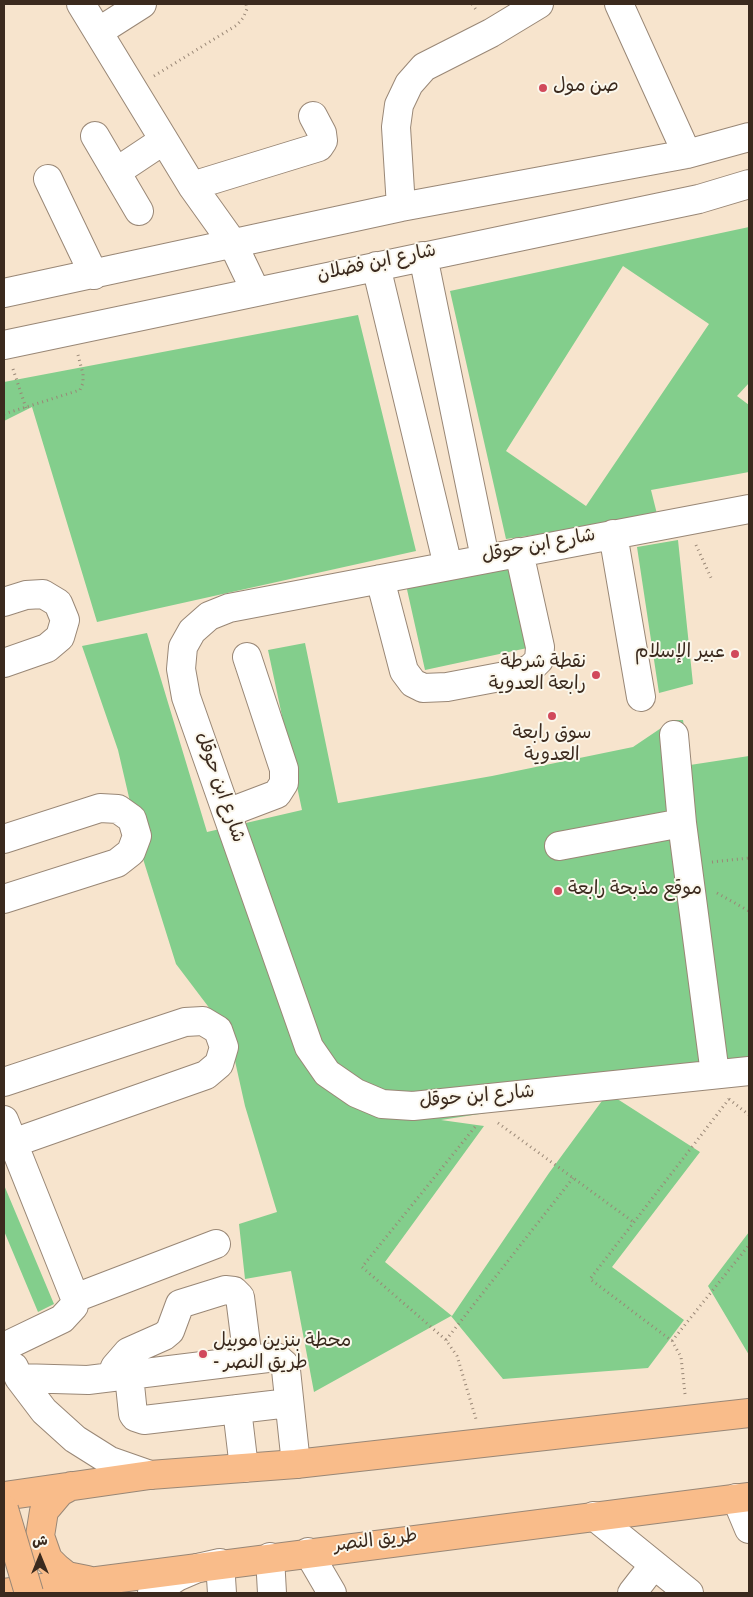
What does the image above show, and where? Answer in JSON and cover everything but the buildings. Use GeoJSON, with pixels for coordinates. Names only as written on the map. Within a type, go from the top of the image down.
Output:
{"type":"FeatureCollection","features":[{"type":"Feature","properties":{"kind":"main road"},"geometry":{"type":"LineString","coordinates":[[4,1496],[150,1475],[296,1464],[749,1413]]}},
{"type":"Feature","properties":{"kind":"main road"},"geometry":{"type":"LineString","coordinates":[[71,1486],[56,1496],[44,1511],[40,1536],[48,1559],[67,1576],[92,1580]]}},
{"type":"Feature","properties":{"kind":"main road","name":"طريق النصر"},"geometry":{"type":"LineString","coordinates":[[4,1593],[308,1552],[743,1498]]}},
{"type":"Feature","properties":{"kind":"main road"},"geometry":{"type":"LineString","coordinates":[[4,1509],[29,1593]]}},
{"type":"Feature","properties":{"kind":"street"},"geometry":{"type":"LineString","coordinates":[[81,4],[192,186],[232,242],[256,290]]}},
{"type":"Feature","properties":{"kind":"street"},"geometry":{"type":"LineString","coordinates":[[98,32],[142,4]]}},
{"type":"Feature","properties":{"kind":"street"},"geometry":{"type":"LineString","coordinates":[[401,207],[396,127],[400,105],[409,84],[424,67],[491,33],[539,4]]}},
{"type":"Feature","properties":{"kind":"street"},"geometry":{"type":"LineString","coordinates":[[619,4],[687,154]]}},
{"type":"Feature","properties":{"kind":"street"},"geometry":{"type":"LineString","coordinates":[[192,186],[319,147],[323,141],[322,133],[313,116]]}},
{"type":"Feature","properties":{"kind":"street"},"geometry":{"type":"LineString","coordinates":[[95,136],[139,211]]}},
{"type":"Feature","properties":{"kind":"street"},"geometry":{"type":"LineString","coordinates":[[5,290],[94,275],[232,242],[401,207],[687,154],[749,137]]}},
{"type":"Feature","properties":{"kind":"street"},"geometry":{"type":"LineString","coordinates":[[116,172],[164,140]]}},
{"type":"Feature","properties":{"kind":"street"},"geometry":{"type":"LineString","coordinates":[[48,179],[94,275]]}},
{"type":"Feature","properties":{"kind":"street","name":"شارع ابن فضلان"},"geometry":{"type":"LineString","coordinates":[[4,345],[256,290],[699,199],[749,184]]}},
{"type":"Feature","properties":{"kind":"street"},"geometry":{"type":"LineString","coordinates":[[423,256],[485,558]]}},
{"type":"Feature","properties":{"kind":"street"},"geometry":{"type":"LineString","coordinates":[[376,266],[448,566]]}},
{"type":"Feature","properties":{"kind":"street","name":"شارع ابن حوقل"},"geometry":{"type":"LineString","coordinates":[[733,1079],[494,1106],[413,1106],[382,1104],[356,1092],[327,1073],[309,1047],[186,696],[181,669],[183,647],[192,631],[208,616],[228,608],[749,509]]}},
{"type":"Feature","properties":{"kind":"street"},"geometry":{"type":"LineString","coordinates":[[612,534],[641,697]]}},
{"type":"Feature","properties":{"kind":"street"},"geometry":{"type":"LineString","coordinates":[[380,578],[404,671],[413,683],[423,688],[457,686],[521,673],[531,668],[539,660],[540,647],[519,552]]}},
{"type":"Feature","properties":{"kind":"street"},"geometry":{"type":"LineString","coordinates":[[4,602],[26,595],[44,594],[58,604],[64,620],[60,637],[47,648],[4,663]]}},
{"type":"Feature","properties":{"kind":"street"},"geometry":{"type":"LineString","coordinates":[[227,813],[277,794],[284,783],[284,769],[247,657]]}},
{"type":"Feature","properties":{"kind":"street"},"geometry":{"type":"LineString","coordinates":[[674,735],[682,823],[689,864],[733,1079]]}},
{"type":"Feature","properties":{"kind":"street"},"geometry":{"type":"LineString","coordinates":[[4,839],[100,808],[118,808],[132,819],[137,836],[132,852],[117,862],[4,899]]}},
{"type":"Feature","properties":{"kind":"street"},"geometry":{"type":"LineString","coordinates":[[558,846],[682,823]]}},
{"type":"Feature","properties":{"kind":"street"},"geometry":{"type":"LineString","coordinates":[[4,1082],[185,1022],[203,1021],[218,1030],[224,1047],[219,1064],[206,1075],[8,1132],[75,1298],[74,1306],[62,1319],[4,1348],[19,1378],[44,1411],[75,1439],[110,1461],[150,1475]]}},
{"type":"Feature","properties":{"kind":"street"},"geometry":{"type":"LineString","coordinates":[[75,1298],[216,1244]]}},
{"type":"Feature","properties":{"kind":"street"},"geometry":{"type":"LineString","coordinates":[[248,1360],[240,1297],[234,1291],[225,1290],[180,1304],[170,1331],[164,1336],[128,1352],[115,1367],[135,1417],[139,1419],[290,1403]]}},
{"type":"Feature","properties":{"kind":"street"},"geometry":{"type":"LineString","coordinates":[[19,1378],[65,1381],[270,1357],[281,1360],[286,1370],[296,1464]]}},
{"type":"Feature","properties":{"kind":"street"},"geometry":{"type":"LineString","coordinates":[[237,1409],[244,1468]]}},
{"type":"Feature","properties":{"kind":"street"},"geometry":{"type":"LineString","coordinates":[[743,1498],[749,1529]]}},
{"type":"Feature","properties":{"kind":"street"},"geometry":{"type":"LineString","coordinates":[[594,1516],[653,1566],[689,1593]]}},
{"type":"Feature","properties":{"kind":"street"},"geometry":{"type":"LineString","coordinates":[[308,1552],[332,1593]]}},
{"type":"Feature","properties":{"kind":"street"},"geometry":{"type":"LineString","coordinates":[[270,1557],[272,1593]]}},
{"type":"Feature","properties":{"kind":"street"},"geometry":{"type":"LineString","coordinates":[[152,1593],[177,1577],[198,1568],[220,1564],[222,1593]]}},
{"type":"Feature","properties":{"kind":"street"},"geometry":{"type":"LineString","coordinates":[[632,1593],[653,1566]]}},
{"type":"Feature","properties":{"kind":"path"},"geometry":{"type":"LineString","coordinates":[[132,89],[237,25],[247,9],[246,4]]}},
{"type":"Feature","properties":{"kind":"path"},"geometry":{"type":"LineString","coordinates":[[4,414],[80,390],[84,383],[83,374],[71,330]]}},
{"type":"Feature","properties":{"kind":"path"},"geometry":{"type":"LineString","coordinates":[[4,345],[26,408]]}},
{"type":"Feature","properties":{"kind":"path"},"geometry":{"type":"LineString","coordinates":[[690,520],[700,556],[712,580]]}},
{"type":"Feature","properties":{"kind":"path"},"geometry":{"type":"LineString","coordinates":[[689,864],[749,858]]}},
{"type":"Feature","properties":{"kind":"path"},"geometry":{"type":"LineString","coordinates":[[688,1420],[681,1357],[672,1341],[590,1279],[632,1221],[728,1099],[733,1079]]}},
{"type":"Feature","properties":{"kind":"path"},"geometry":{"type":"LineString","coordinates":[[728,1099],[749,1115]]}},
{"type":"Feature","properties":{"kind":"path"},"geometry":{"type":"LineString","coordinates":[[484,1443],[457,1356],[446,1340],[362,1266],[494,1106],[573,1178],[632,1221]]}},
{"type":"Feature","properties":{"kind":"path"},"geometry":{"type":"LineString","coordinates":[[446,1340],[573,1178]]}},
{"type":"Feature","properties":{"kind":"path"},"geometry":{"type":"LineString","coordinates":[[672,1341],[749,1245]]}},
{"type":"Feature","properties":{"kind":"green space"},"geometry":{"type":"Polygon","coordinates":[[[749,227],[749,383],[737,396],[749,405],[749,472],[651,490],[658,518],[506,539],[450,291],[749,227]],[[623,266],[506,451],[586,506],[709,324],[623,266]]]}},
{"type":"Feature","properties":{"kind":"green space"},"geometry":{"type":"Polygon","coordinates":[[[358,315],[416,551],[97,622],[32,407],[4,421],[4,382],[358,315]]]}},
{"type":"Feature","properties":{"kind":"green space"},"geometry":{"type":"Polygon","coordinates":[[[678,540],[693,684],[659,693],[637,547],[678,540]]]}},
{"type":"Feature","properties":{"kind":"green space"},"geometry":{"type":"Polygon","coordinates":[[[513,562],[532,647],[425,670],[406,585],[513,562]]]}},
{"type":"Feature","properties":{"kind":"green space"},"geometry":{"type":"Polygon","coordinates":[[[147,633],[207,832],[302,810],[268,650],[305,643],[338,803],[492,776],[633,747],[673,720],[683,720],[690,765],[749,756],[749,1066],[608,1093],[700,1152],[612,1267],[684,1320],[648,1368],[503,1379],[451,1316],[314,1392],[291,1271],[245,1279],[239,1224],[277,1212],[245,1106],[229,1034],[176,964],[144,862],[118,750],[82,646],[147,633]],[[607,1094],[441,1120],[484,1126],[385,1262],[452,1316],[549,1173],[607,1094]]]}},
{"type":"Feature","properties":{"kind":"green space"},"geometry":{"type":"Polygon","coordinates":[[[4,1185],[54,1304],[38,1312],[4,1231],[4,1185]]]}},
{"type":"Feature","properties":{"kind":"green space"},"geometry":{"type":"Polygon","coordinates":[[[749,1232],[749,1355],[708,1286],[749,1232]]]}},
{"type":"Feature","properties":{"kind":"railway"},"geometry":{"type":"LineString","coordinates":[[4,1552],[17,1593]]}},
{"type":"Feature","properties":{"kind":"place","name":"صن مول"},"geometry":{"type":"Point","coordinates":[543,88]}},
{"type":"Feature","properties":{"kind":"place","name":"عبير الإسلام"},"geometry":{"type":"Point","coordinates":[735,654]}},
{"type":"Feature","properties":{"kind":"place","name":"نقطة شرطة رابعة العدوية"},"geometry":{"type":"Point","coordinates":[596,675]}},
{"type":"Feature","properties":{"kind":"place","name":"سوق رابعة العدوية"},"geometry":{"type":"Point","coordinates":[552,716]}},
{"type":"Feature","properties":{"kind":"place","name":"موقع مذبحة رابعة"},"geometry":{"type":"Point","coordinates":[558,891]}},
{"type":"Feature","properties":{"kind":"place","name":"محطة بنزين موبيل - طريق النصر"},"geometry":{"type":"Point","coordinates":[203,1354]}}]}
